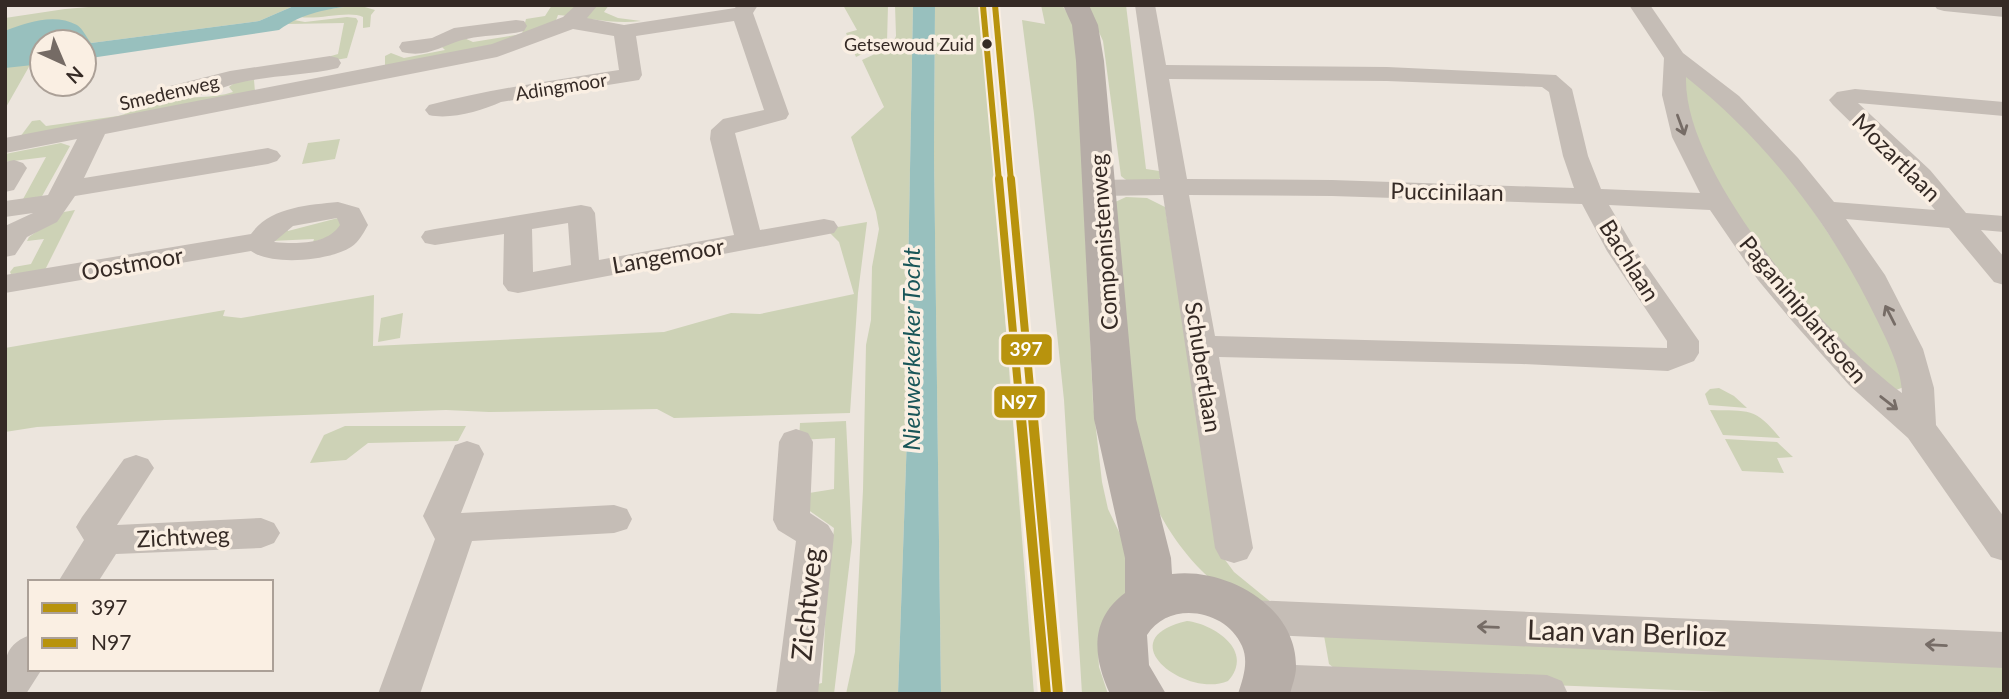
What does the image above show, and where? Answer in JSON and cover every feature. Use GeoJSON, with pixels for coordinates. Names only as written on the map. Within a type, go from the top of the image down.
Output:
{"type":"FeatureCollection","features":[{"type":"Feature","properties":{"kind":"main road","name":"Componistenweg"},"geometry":{"type":"LineString","coordinates":[[1076,5],[1085,25],[1090,61],[1115,419],[1149,558],[1149,600]]}},
{"type":"Feature","properties":{"kind":"main road","name":"Componistenweg"},"geometry":{"type":"LineString","coordinates":[[1129,481],[1173,565],[1196,592]]}},
{"type":"Feature","properties":{"kind":"main road"},"geometry":{"type":"LineString","coordinates":[[1140,694],[1131,684],[1121,660],[1121,636],[1132,616],[1149,600],[1172,593],[1196,592],[1225,600],[1250,617],[1265,637],[1272,660],[1267,688]]}},
{"type":"Feature","properties":{"kind":"street","name":"Smedenweg"},"geometry":{"type":"LineString","coordinates":[[7,161],[95,128],[497,50],[571,22],[589,5]]}},
{"type":"Feature","properties":{"kind":"street","name":"Schubertlaan"},"geometry":{"type":"LineString","coordinates":[[1145,5],[1234,548]]}},
{"type":"Feature","properties":{"kind":"street"},"geometry":{"type":"LineString","coordinates":[[1639,5],[1675,58],[1731,101],[1789,163],[1826,209],[1870,275],[1907,349],[1918,388],[1919,426]]}},
{"type":"Feature","properties":{"kind":"street"},"geometry":{"type":"LineString","coordinates":[[1944,5],[2004,11]]}},
{"type":"Feature","properties":{"kind":"street","name":"Langemoor"},"geometry":{"type":"LineString","coordinates":[[624,31],[745,9],[777,114],[732,124],[723,131],[722,139],[749,241]]}},
{"type":"Feature","properties":{"kind":"street"},"geometry":{"type":"LineString","coordinates":[[571,22],[624,31]]}},
{"type":"Feature","properties":{"kind":"street"},"geometry":{"type":"LineString","coordinates":[[375,74],[378,52],[437,44],[454,35],[517,25]]}},
{"type":"Feature","properties":{"kind":"street","name":"Adingmoor"},"geometry":{"type":"LineString","coordinates":[[437,110],[480,103],[495,96],[631,75],[624,31]]}},
{"type":"Feature","properties":{"kind":"street","name":"Paganiniplantsoen"},"geometry":{"type":"LineString","coordinates":[[1675,58],[1672,80],[1678,117],[1693,157],[1718,202],[1762,268],[1838,355],[1874,391],[1919,426],[2004,546]]}},
{"type":"Feature","properties":{"kind":"street","name":"Smedenweg"},"geometry":{"type":"LineString","coordinates":[[7,161],[21,120],[119,105],[144,96],[208,86],[230,78],[330,63]]}},
{"type":"Feature","properties":{"kind":"street"},"geometry":{"type":"LineString","coordinates":[[257,97],[264,72]]}},
{"type":"Feature","properties":{"kind":"street","name":"Bachlaan"},"geometry":{"type":"LineString","coordinates":[[1156,72],[1388,74],[1549,80],[1560,89],[1574,152],[1591,195],[1618,242],[1683,341],[1684,353],[1668,360],[1522,353],[1199,346]]}},
{"type":"Feature","properties":{"kind":"street","name":"Mozartlaan"},"geometry":{"type":"LineString","coordinates":[[2004,108],[1855,96],[1841,100],[1922,176],[2004,276]]}},
{"type":"Feature","properties":{"kind":"street"},"geometry":{"type":"LineString","coordinates":[[5,248],[16,231],[47,216],[95,128]]}},
{"type":"Feature","properties":{"kind":"street"},"geometry":{"type":"LineString","coordinates":[[5,209],[60,195],[268,156]]}},
{"type":"Feature","properties":{"kind":"street"},"geometry":{"type":"LineString","coordinates":[[1099,188],[1175,186]]}},
{"type":"Feature","properties":{"kind":"street","name":"Puccinilaan"},"geometry":{"type":"LineString","coordinates":[[1175,186],[1591,195],[1718,202]]}},
{"type":"Feature","properties":{"kind":"street"},"geometry":{"type":"LineString","coordinates":[[1826,209],[2004,224]]}},
{"type":"Feature","properties":{"kind":"street","name":"Langemoor"},"geometry":{"type":"LineString","coordinates":[[435,237],[581,213],[586,270]]}},
{"type":"Feature","properties":{"kind":"street","name":"Langemoor"},"geometry":{"type":"LineString","coordinates":[[518,223],[518,284],[824,227]]}},
{"type":"Feature","properties":{"kind":"street","name":"Oostmoor"},"geometry":{"type":"LineString","coordinates":[[5,285],[260,241]]}},
{"type":"Feature","properties":{"kind":"street","name":"Zichtweg"},"geometry":{"type":"LineString","coordinates":[[796,442],[791,520],[815,535],[797,694]]}},
{"type":"Feature","properties":{"kind":"street"},"geometry":{"type":"LineString","coordinates":[[399,694],[454,538],[441,516],[467,454]]}},
{"type":"Feature","properties":{"kind":"street","name":"Zichtweg"},"geometry":{"type":"LineString","coordinates":[[105,540],[95,527],[136,468]]}},
{"type":"Feature","properties":{"kind":"street"},"geometry":{"type":"LineString","coordinates":[[448,528],[614,519]]}},
{"type":"Feature","properties":{"kind":"street","name":"Zichtweg"},"geometry":{"type":"LineString","coordinates":[[105,540],[261,533]]}},
{"type":"Feature","properties":{"kind":"street","name":"Zichtweg"},"geometry":{"type":"LineString","coordinates":[[78,580],[105,540]]}},
{"type":"Feature","properties":{"kind":"street","name":"Laan van Berlioz"},"geometry":{"type":"LineString","coordinates":[[1250,617],[2004,650]]}},
{"type":"Feature","properties":{"kind":"street"},"geometry":{"type":"LineString","coordinates":[[5,690],[28,656]]}},
{"type":"Feature","properties":{"kind":"street"},"geometry":{"type":"LineString","coordinates":[[1267,688],[1546,694]]}},
{"type":"Feature","properties":{"kind":"green space"},"geometry":{"type":"Polygon","coordinates":[[[112,5],[296,5],[259,21],[98,42],[98,28],[28,28],[28,69],[5,109],[5,18],[112,5]]]}},
{"type":"Feature","properties":{"kind":"green space"},"geometry":{"type":"Polygon","coordinates":[[[358,5],[375,10],[371,15],[370,27],[363,28],[363,17],[357,15],[300,17],[315,11],[358,5]]]}},
{"type":"Feature","properties":{"kind":"green space"},"geometry":{"type":"Polygon","coordinates":[[[552,5],[609,5],[604,12],[618,18],[641,21],[610,21],[558,15],[555,23],[505,42],[385,66],[385,56],[391,53],[404,58],[445,50],[442,47],[462,37],[473,42],[522,34],[526,19],[545,16],[552,5]]]}},
{"type":"Feature","properties":{"kind":"green space"},"geometry":{"type":"Polygon","coordinates":[[[843,5],[888,5],[887,42],[856,57],[846,33],[857,30],[843,5]]]}},
{"type":"Feature","properties":{"kind":"green space"},"geometry":{"type":"Polygon","coordinates":[[[895,5],[913,5],[908,278],[910,350],[898,694],[846,694],[855,652],[863,490],[866,345],[871,320],[872,267],[879,229],[851,137],[884,107],[862,60],[892,46],[896,36],[895,5]]]}},
{"type":"Feature","properties":{"kind":"green space"},"geometry":{"type":"Polygon","coordinates":[[[935,5],[981,5],[1034,694],[941,694],[934,154],[935,5]]]}},
{"type":"Feature","properties":{"kind":"green space"},"geometry":{"type":"Polygon","coordinates":[[[1041,5],[1062,5],[1076,26],[1093,403],[1102,482],[1108,509],[1133,561],[1135,577],[1098,650],[1099,667],[1108,694],[1082,694],[1064,400],[1022,20],[1045,24],[1041,5]]]}},
{"type":"Feature","properties":{"kind":"green space"},"geometry":{"type":"Polygon","coordinates":[[[1087,5],[1126,5],[1146,169],[1166,172],[1164,177],[1137,184],[1121,176],[1103,41],[1087,5]]]}},
{"type":"Feature","properties":{"kind":"green space"},"geometry":{"type":"Polygon","coordinates":[[[356,18],[358,21],[347,58],[330,61],[331,56],[338,54],[344,23],[287,24],[294,20],[305,22],[356,18]]]}},
{"type":"Feature","properties":{"kind":"green space"},"geometry":{"type":"Polygon","coordinates":[[[1682,73],[1693,75],[1779,159],[1889,325],[1904,387],[1896,390],[1884,388],[1757,251],[1697,153],[1682,73]]]}},
{"type":"Feature","properties":{"kind":"green space"},"geometry":{"type":"Polygon","coordinates":[[[254,80],[255,92],[20,137],[32,121],[40,120],[46,126],[118,116],[125,114],[123,109],[156,97],[162,97],[169,102],[225,94],[233,92],[229,87],[237,81],[254,80]]]}},
{"type":"Feature","properties":{"kind":"green space"},"geometry":{"type":"Polygon","coordinates":[[[340,139],[335,159],[302,164],[308,143],[340,139]]]}},
{"type":"Feature","properties":{"kind":"green space"},"geometry":{"type":"Polygon","coordinates":[[[61,143],[70,146],[41,198],[22,201],[46,157],[5,162],[5,154],[61,143]]]}},
{"type":"Feature","properties":{"kind":"green space"},"geometry":{"type":"Polygon","coordinates":[[[1126,197],[1147,198],[1165,207],[1220,553],[1234,572],[1272,603],[1249,601],[1227,591],[1206,575],[1170,531],[1146,484],[1134,433],[1113,203],[1126,197]]]}},
{"type":"Feature","properties":{"kind":"green space"},"geometry":{"type":"Polygon","coordinates":[[[75,210],[44,272],[11,274],[14,267],[31,264],[44,239],[27,241],[29,237],[64,212],[75,210]]]}},
{"type":"Feature","properties":{"kind":"green space"},"geometry":{"type":"Polygon","coordinates":[[[342,219],[340,234],[313,242],[314,239],[271,241],[287,229],[288,231],[342,219]]]}},
{"type":"Feature","properties":{"kind":"green space"},"geometry":{"type":"Polygon","coordinates":[[[867,222],[858,293],[850,413],[674,418],[657,409],[489,412],[446,410],[165,420],[37,427],[5,432],[5,348],[225,310],[223,316],[241,318],[374,295],[373,346],[664,332],[731,313],[760,314],[854,294],[839,242],[826,229],[867,222]]]}},
{"type":"Feature","properties":{"kind":"green space"},"geometry":{"type":"Polygon","coordinates":[[[403,313],[400,338],[378,342],[381,318],[403,313]]]}},
{"type":"Feature","properties":{"kind":"green space"},"geometry":{"type":"Polygon","coordinates":[[[1719,388],[1734,396],[1747,408],[1709,405],[1705,394],[1710,389],[1719,388]]]}},
{"type":"Feature","properties":{"kind":"green space"},"geometry":{"type":"Polygon","coordinates":[[[1710,410],[1750,413],[1764,421],[1780,438],[1723,435],[1710,410]]]}},
{"type":"Feature","properties":{"kind":"green space"},"geometry":{"type":"Polygon","coordinates":[[[846,421],[852,542],[834,694],[809,694],[809,686],[822,683],[834,528],[807,509],[809,493],[834,489],[835,438],[799,440],[800,423],[846,421]]]}},
{"type":"Feature","properties":{"kind":"green space"},"geometry":{"type":"Polygon","coordinates":[[[345,426],[466,426],[458,441],[368,443],[346,460],[310,463],[324,435],[345,426]]]}},
{"type":"Feature","properties":{"kind":"green space"},"geometry":{"type":"Polygon","coordinates":[[[1725,439],[1777,442],[1793,457],[1777,458],[1784,473],[1742,471],[1725,439]]]}},
{"type":"Feature","properties":{"kind":"green space"},"geometry":{"type":"Polygon","coordinates":[[[1187,621],[1209,627],[1228,641],[1237,659],[1235,670],[1228,681],[1211,684],[1193,682],[1175,675],[1154,653],[1154,640],[1164,629],[1187,621]]]}},
{"type":"Feature","properties":{"kind":"green space"},"geometry":{"type":"Polygon","coordinates":[[[1323,630],[2004,663],[2004,694],[1777,694],[1345,677],[1329,664],[1323,630]]]}},
{"type":"Feature","properties":{"kind":"water"},"geometry":{"type":"Polygon","coordinates":[[[296,5],[358,5],[307,15],[279,30],[98,57],[98,42],[259,21],[296,5]]]}},
{"type":"Feature","properties":{"kind":"water","name":"Nieuwerkerker Tocht"},"geometry":{"type":"Polygon","coordinates":[[[913,5],[935,5],[934,154],[941,694],[898,694],[910,350],[908,278],[913,5]]]}},
{"type":"Feature","properties":{"kind":"water"},"geometry":{"type":"Polygon","coordinates":[[[50,19],[68,21],[79,27],[28,28],[28,66],[5,68],[5,31],[50,19]]]}},
{"type":"Feature","properties":{"kind":"transit line","name":"397"},"geometry":{"type":"LineString","coordinates":[[995,5],[1058,694]]}},
{"type":"Feature","properties":{"kind":"transit line","name":"N97"},"geometry":{"type":"LineString","coordinates":[[983,6],[1046,694]]}},
{"type":"Feature","properties":{"kind":"place","name":"Getsewoud Zuid"},"geometry":{"type":"Point","coordinates":[987,44]}}]}
